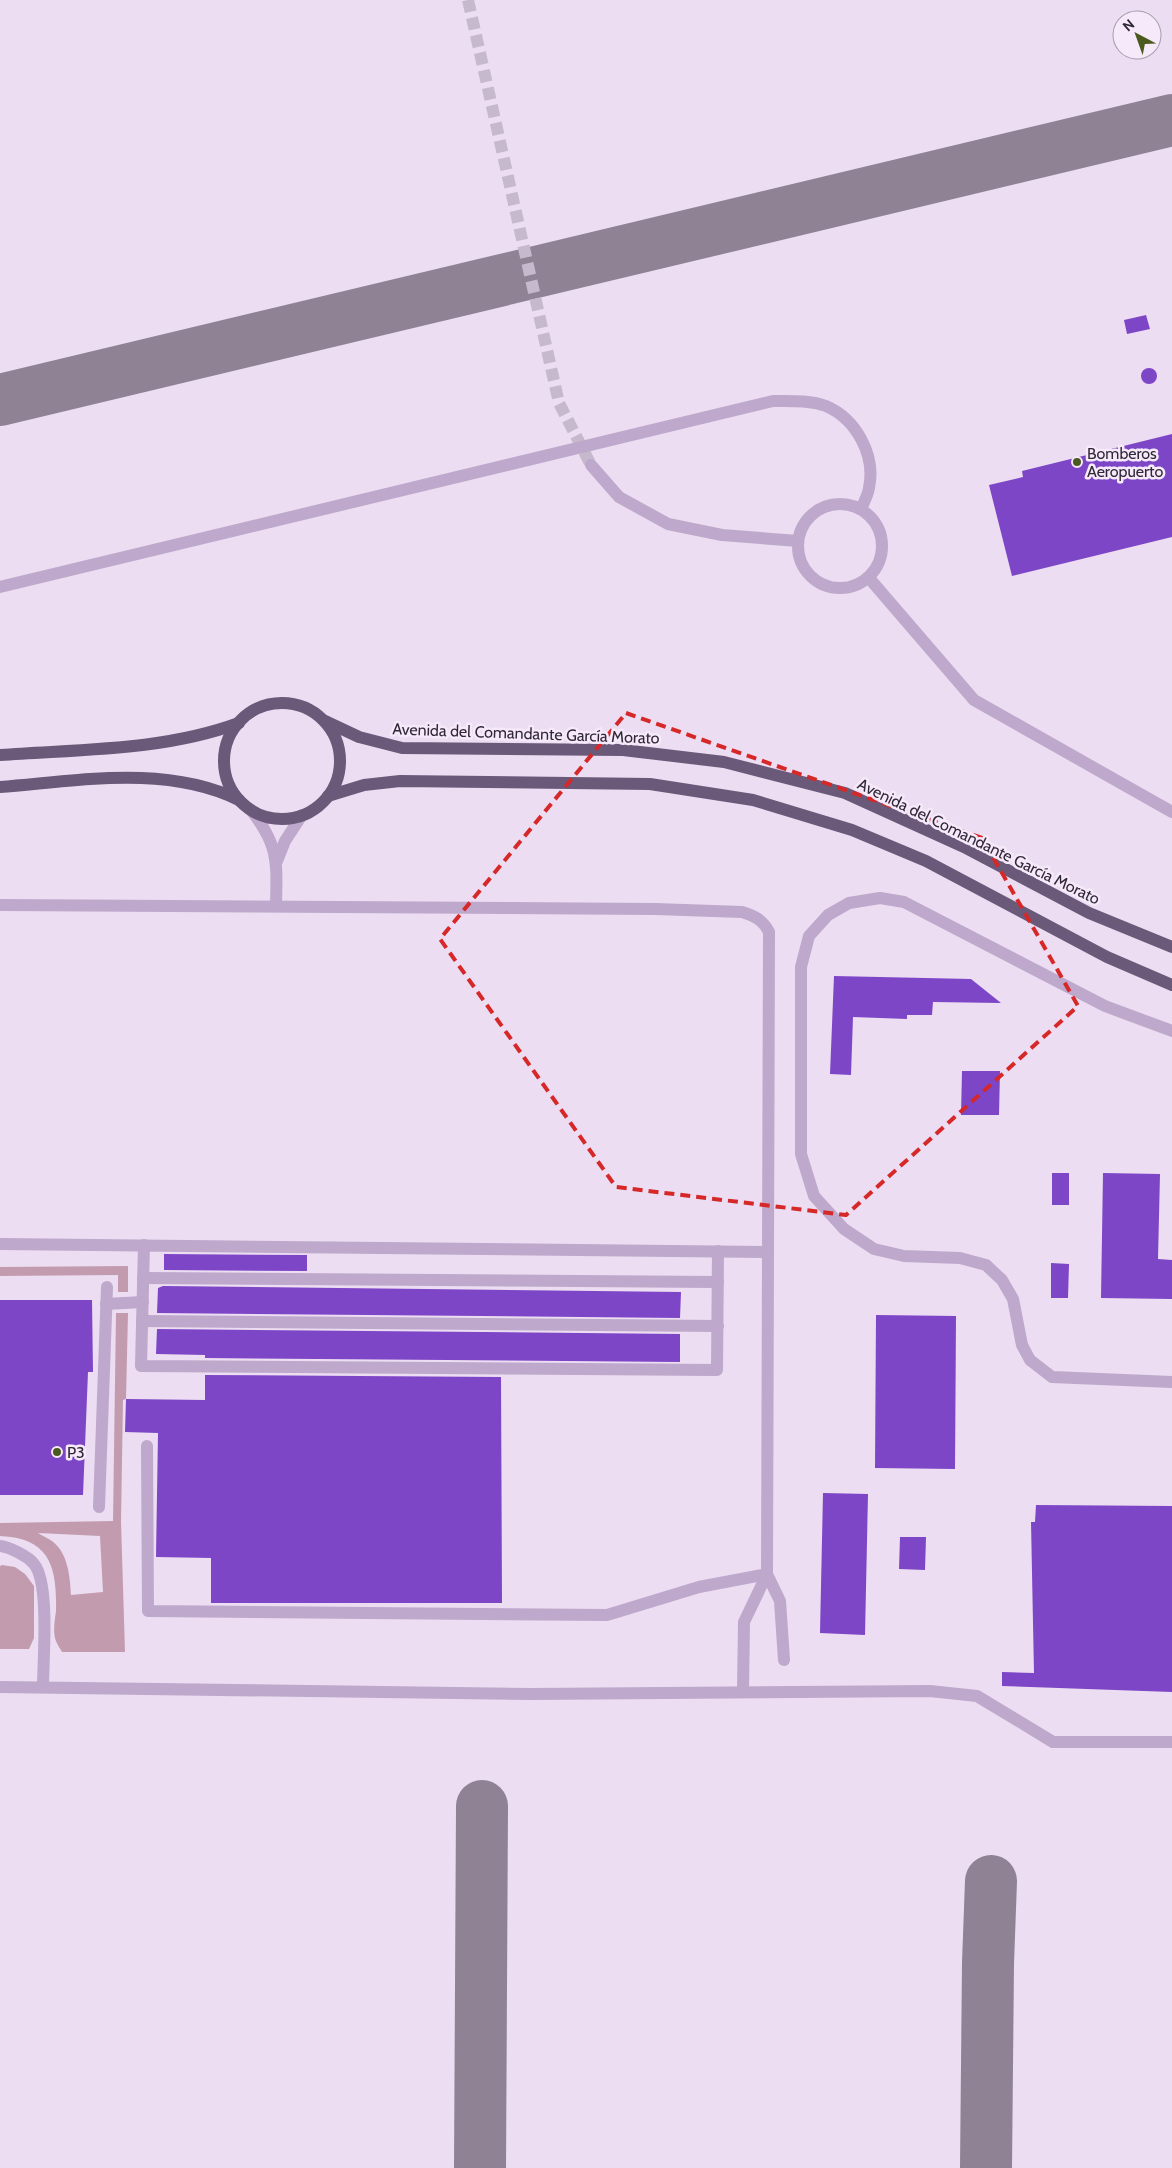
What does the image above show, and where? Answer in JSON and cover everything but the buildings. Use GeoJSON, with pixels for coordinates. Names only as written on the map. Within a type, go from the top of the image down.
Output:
{"type":"FeatureCollection","features":[{"type":"Feature","properties":{"kind":"main road"},"geometry":{"type":"LineString","coordinates":[[0,787],[114,778],[171,780],[216,788],[239,800],[251,810],[268,817],[285,819],[302,815],[316,808],[328,796],[336,782],[340,766],[339,750],[334,734],[325,721],[309,709],[291,703],[272,704],[253,710],[239,723],[227,745],[225,770],[230,786],[239,800]]}},
{"type":"Feature","properties":{"kind":"main road","name":"Avenida del Comandante García Morato"},"geometry":{"type":"LineString","coordinates":[[325,721],[359,737],[402,748],[623,750],[724,762],[845,793],[964,848],[1089,913],[1172,947]]}},
{"type":"Feature","properties":{"kind":"main road"},"geometry":{"type":"LineString","coordinates":[[0,755],[169,742],[211,733],[239,723]]}},
{"type":"Feature","properties":{"kind":"main road"},"geometry":{"type":"LineString","coordinates":[[328,796],[364,785],[400,781],[650,784],[753,800],[852,830],[926,861],[1107,957],[1172,985]]}},
{"type":"Feature","properties":{"kind":"street"},"geometry":{"type":"LineString","coordinates":[[0,587],[773,401],[797,400],[825,406],[846,418],[862,437],[870,465],[870,487],[861,509]]}},
{"type":"Feature","properties":{"kind":"street"},"geometry":{"type":"LineString","coordinates":[[591,465],[619,497],[668,524],[722,535],[798,542]]}},
{"type":"Feature","properties":{"kind":"street"},"geometry":{"type":"LineString","coordinates":[[834,504],[848,504],[861,509],[872,517],[879,528],[883,541],[882,554],[877,567],[869,578],[857,586],[842,589],[828,587],[814,580],[804,570],[799,556],[798,542],[802,528],[810,517],[821,508],[834,504]]}},
{"type":"Feature","properties":{"kind":"street"},"geometry":{"type":"LineString","coordinates":[[869,578],[974,700],[1172,812]]}},
{"type":"Feature","properties":{"kind":"street"},"geometry":{"type":"LineString","coordinates":[[251,810],[266,830],[277,861]]}},
{"type":"Feature","properties":{"kind":"street"},"geometry":{"type":"LineString","coordinates":[[276,905],[277,861],[285,841],[302,815]]}},
{"type":"Feature","properties":{"kind":"street"},"geometry":{"type":"LineString","coordinates":[[1172,1031],[1105,1006],[904,902],[880,898],[849,903],[828,915],[809,936],[801,967],[801,1154],[814,1196],[844,1230],[874,1249],[904,1256],[960,1258],[986,1265],[1002,1280],[1013,1299],[1022,1345],[1030,1360],[1052,1377],[1172,1382]]}},
{"type":"Feature","properties":{"kind":"street"},"geometry":{"type":"LineString","coordinates":[[0,905],[276,905],[655,909],[742,912],[755,915],[765,923],[769,932],[767,1574],[780,1602],[784,1660]]}},
{"type":"Feature","properties":{"kind":"street"},"geometry":{"type":"LineString","coordinates":[[0,1244],[767,1252]]}},
{"type":"Feature","properties":{"kind":"street"},"geometry":{"type":"LineString","coordinates":[[144,1245],[141,1366],[717,1370],[718,1251]]}},
{"type":"Feature","properties":{"kind":"street"},"geometry":{"type":"LineString","coordinates":[[143,1278],[718,1282]]}},
{"type":"Feature","properties":{"kind":"street"},"geometry":{"type":"LineString","coordinates":[[99,1508],[107,1287]]}},
{"type":"Feature","properties":{"kind":"street"},"geometry":{"type":"LineString","coordinates":[[106,1304],[143,1302]]}},
{"type":"Feature","properties":{"kind":"street"},"geometry":{"type":"LineString","coordinates":[[142,1321],[718,1326]]}},
{"type":"Feature","properties":{"kind":"street"},"geometry":{"type":"LineString","coordinates":[[147,1446],[148,1611],[607,1615],[699,1587],[767,1574]]}},
{"type":"Feature","properties":{"kind":"street"},"geometry":{"type":"LineString","coordinates":[[0,1546],[7,1547],[34,1563],[44,1586],[43,1687]]}},
{"type":"Feature","properties":{"kind":"street"},"geometry":{"type":"LineString","coordinates":[[743,1692],[744,1622],[767,1574]]}},
{"type":"Feature","properties":{"kind":"street"},"geometry":{"type":"LineString","coordinates":[[0,1687],[531,1694],[930,1691],[977,1696],[1053,1742],[1172,1742]]}},
{"type":"Feature","properties":{"kind":"highlighted area"},"geometry":{"type":"Polygon","coordinates":[[[626,713],[982,838],[1078,1006],[846,1215],[616,1187],[440,939],[626,713]]]}},
{"type":"Feature","properties":{"kind":"shaded area"},"geometry":{"type":"Polygon","coordinates":[[[128,1266],[128,1292],[118,1292],[118,1275],[0,1276],[0,1267],[128,1266]]]}},
{"type":"Feature","properties":{"kind":"shaded area"},"geometry":{"type":"Polygon","coordinates":[[[116,1313],[128,1313],[126,1399],[123,1400],[121,1521],[125,1652],[62,1652],[54,1635],[56,1595],[52,1568],[40,1549],[30,1542],[0,1536],[0,1523],[113,1521],[116,1313]],[[38,1533],[52,1541],[62,1552],[69,1573],[71,1595],[103,1592],[100,1536],[38,1533]]]}},
{"type":"Feature","properties":{"kind":"shaded area"},"geometry":{"type":"Polygon","coordinates":[[[0,1566],[15,1567],[25,1574],[34,1586],[34,1638],[29,1649],[0,1649],[0,1566]]]}},
{"type":"Feature","properties":{"kind":"taxiway"},"geometry":{"type":"LineString","coordinates":[[0,400],[1172,120]]}},
{"type":"Feature","properties":{"kind":"taxiway"},"geometry":{"type":"LineString","coordinates":[[480,2168],[482,1806]]}},
{"type":"Feature","properties":{"kind":"taxiway"},"geometry":{"type":"LineString","coordinates":[[986,2168],[988,1963],[991,1881]]}},
{"type":"Feature","properties":{"kind":"tunnel"},"geometry":{"type":"LineString","coordinates":[[468,0],[559,403],[591,465]]}},
{"type":"Feature","properties":{"kind":"place","name":"Bomberos Aeropuerto"},"geometry":{"type":"Point","coordinates":[1077,462]}},
{"type":"Feature","properties":{"kind":"place","name":"P3"},"geometry":{"type":"Point","coordinates":[57,1452]}}]}
